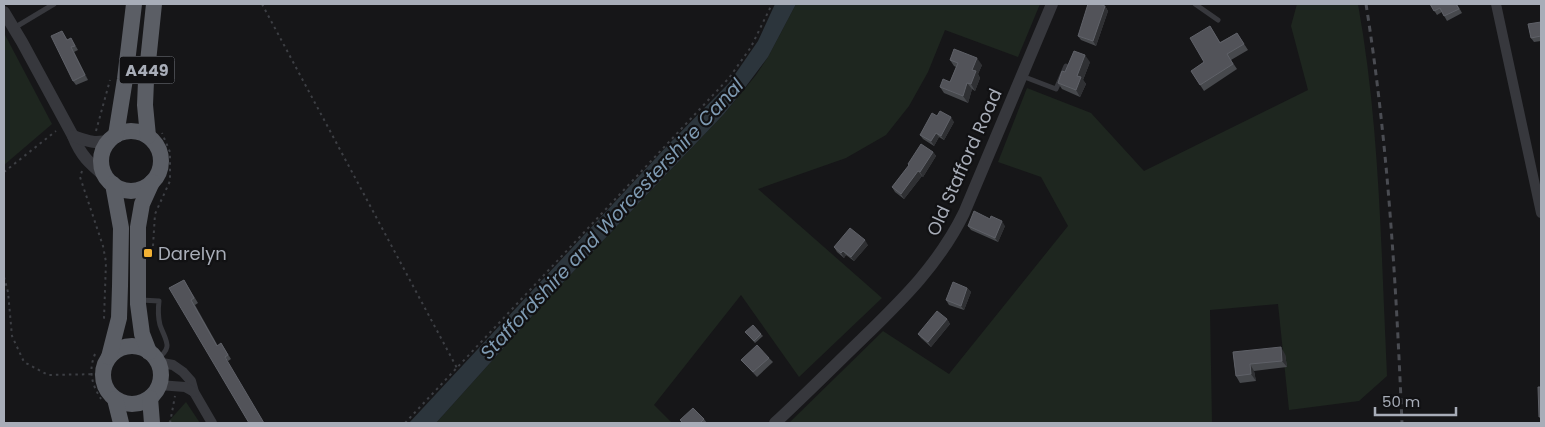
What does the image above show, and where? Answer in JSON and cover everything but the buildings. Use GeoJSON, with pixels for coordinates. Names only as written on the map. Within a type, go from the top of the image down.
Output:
{"type":"FeatureCollection","features":[{"type":"Feature","properties":{"kind":"highway","name":"A449"},"geometry":{"type":"LineString","coordinates":[[114,137],[125,79],[134,4]]}},
{"type":"Feature","properties":{"kind":"highway","name":"A449"},"geometry":{"type":"LineString","coordinates":[[153,131],[146,105],[146,89],[154,4]]}},
{"type":"Feature","properties":{"kind":"highway"},"geometry":{"type":"LineString","coordinates":[[121,423],[109,400],[107,390],[97,375],[104,367],[103,354],[119,318],[120,286],[121,228],[109,181],[102,168],[101,159],[103,151],[114,137],[133,131],[153,131],[161,158],[160,167],[142,204],[138,226],[138,300],[142,334],[161,374],[154,392],[152,423]]}},
{"type":"Feature","properties":{"kind":"highway"},"geometry":{"type":"LineString","coordinates":[[109,181],[119,188],[133,191],[152,182]]}},
{"type":"Feature","properties":{"kind":"highway"},"geometry":{"type":"LineString","coordinates":[[103,354],[136,347],[154,358]]}},
{"type":"Feature","properties":{"kind":"highway"},"geometry":{"type":"LineString","coordinates":[[109,400],[132,404],[138,403],[154,392]]}},
{"type":"Feature","properties":{"kind":"street","name":"Old Stafford Road"},"geometry":{"type":"LineString","coordinates":[[776,423],[900,301],[924,276],[941,254],[954,234],[964,213],[1052,4]]}},
{"type":"Feature","properties":{"kind":"street"},"geometry":{"type":"LineString","coordinates":[[1496,4],[1541,212]]}},
{"type":"Feature","properties":{"kind":"street"},"geometry":{"type":"LineString","coordinates":[[4,12],[66,123],[79,151],[109,181]]}},
{"type":"Feature","properties":{"kind":"street"},"geometry":{"type":"LineString","coordinates":[[73,136],[92,143],[100,143],[114,137]]}},
{"type":"Feature","properties":{"kind":"street"},"geometry":{"type":"LineString","coordinates":[[154,358],[174,365],[183,372],[191,381],[194,392],[212,423]]}},
{"type":"Feature","properties":{"kind":"street"},"geometry":{"type":"LineString","coordinates":[[154,392],[177,386],[185,387],[194,392]]}},
{"type":"Feature","properties":{"kind":"lane"},"geometry":{"type":"LineString","coordinates":[[14,28],[54,4]]}},
{"type":"Feature","properties":{"kind":"lane"},"geometry":{"type":"LineString","coordinates":[[1195,4],[1218,20]]}},
{"type":"Feature","properties":{"kind":"lane"},"geometry":{"type":"LineString","coordinates":[[1022,76],[1056,89],[1066,66]]}},
{"type":"Feature","properties":{"kind":"path"},"geometry":{"type":"LineString","coordinates":[[262,4],[457,368]]}},
{"type":"Feature","properties":{"kind":"path"},"geometry":{"type":"LineString","coordinates":[[405,423],[729,78],[751,47],[772,4]]}},
{"type":"Feature","properties":{"kind":"path"},"geometry":{"type":"LineString","coordinates":[[94,136],[111,77]]}},
{"type":"Feature","properties":{"kind":"path"},"geometry":{"type":"LineString","coordinates":[[4,172],[66,123]]}},
{"type":"Feature","properties":{"kind":"path"},"geometry":{"type":"LineString","coordinates":[[152,251],[155,214],[170,181],[170,152],[153,131]]}},
{"type":"Feature","properties":{"kind":"path"},"geometry":{"type":"LineString","coordinates":[[83,168],[80,177],[103,246],[106,262],[104,326]]}},
{"type":"Feature","properties":{"kind":"path"},"geometry":{"type":"LineString","coordinates":[[4,277],[8,292],[12,336],[24,362],[48,375],[97,375]]}},
{"type":"Feature","properties":{"kind":"path"},"geometry":{"type":"LineString","coordinates":[[103,354],[93,359],[97,375],[93,386],[109,400]]}},
{"type":"Feature","properties":{"kind":"path"},"geometry":{"type":"LineString","coordinates":[[170,423],[177,386]]}},
{"type":"Feature","properties":{"kind":"shaded area"},"geometry":{"type":"Polygon","coordinates":[[[796,4],[1040,4],[1018,57],[945,30],[928,72],[909,106],[886,135],[846,158],[758,189],[882,298],[799,377],[741,295],[654,405],[672,423],[436,423],[551,295],[724,114],[768,57],[796,4]]]}},
{"type":"Feature","properties":{"kind":"shaded area"},"geometry":{"type":"Polygon","coordinates":[[[1297,4],[1358,4],[1371,96],[1375,143],[1387,376],[1359,401],[1289,410],[1278,304],[1210,310],[1212,423],[789,423],[883,331],[949,374],[1068,226],[1041,177],[998,162],[1027,88],[1091,113],[1144,171],[1308,90],[1291,26],[1297,4]]]}},
{"type":"Feature","properties":{"kind":"shaded area"},"geometry":{"type":"Polygon","coordinates":[[[4,33],[52,124],[4,165],[4,33]]]}},
{"type":"Feature","properties":{"kind":"shaded area"},"geometry":{"type":"Polygon","coordinates":[[[186,402],[200,423],[169,423],[168,422],[186,402]]]}},
{"type":"Feature","properties":{"kind":"water","name":"Staffordshire and Worcestershire Canal"},"geometry":{"type":"Polygon","coordinates":[[[775,4],[796,4],[768,57],[724,114],[551,295],[436,423],[409,423],[667,146],[729,83],[758,41],[775,4]]]}},
{"type":"Feature","properties":{"kind":"railway"},"geometry":{"type":"LineString","coordinates":[[1366,4],[1380,108],[1390,213],[1402,423]]}},
{"type":"Feature","properties":{"kind":"place","name":"Darelyn"},"geometry":{"type":"Point","coordinates":[148,253]}}]}
